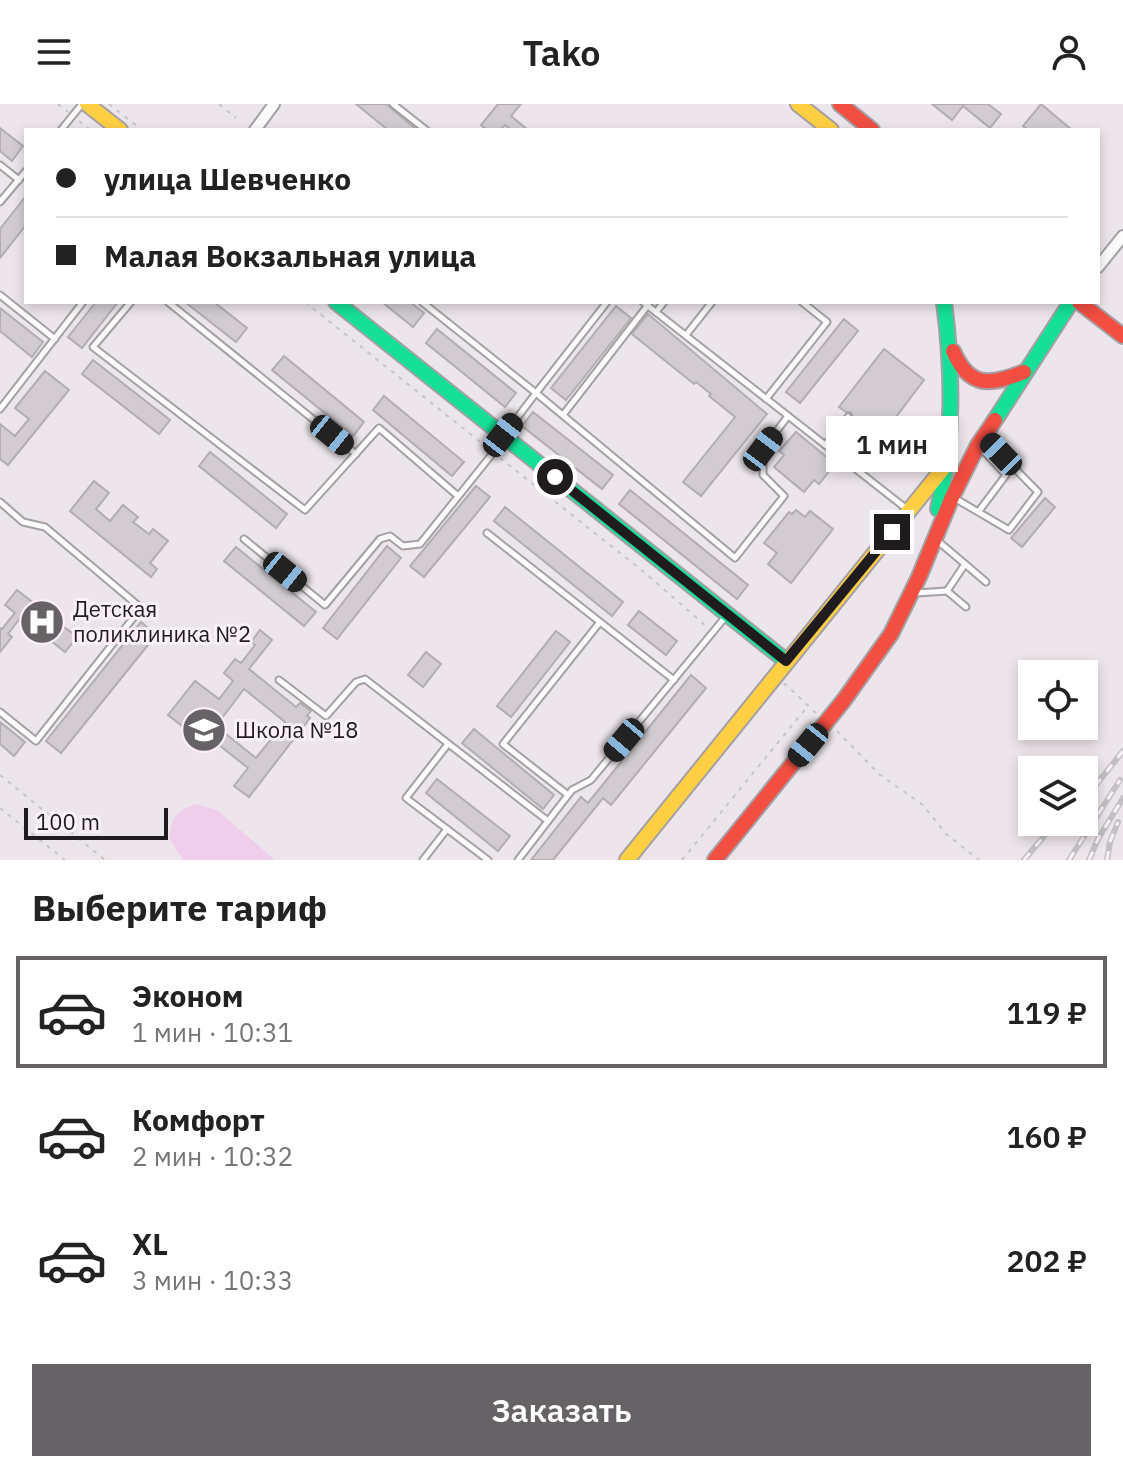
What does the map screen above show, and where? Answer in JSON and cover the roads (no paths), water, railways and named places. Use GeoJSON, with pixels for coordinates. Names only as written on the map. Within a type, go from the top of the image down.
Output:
{"type":"FeatureCollection","features":[{"type":"Feature","properties":{"kind":"main road"},"geometry":{"type":"LineString","coordinates":[[85,104],[117,128]]}},
{"type":"Feature","properties":{"kind":"main road"},"geometry":{"type":"LineString","coordinates":[[798,104],[828,128]]}},
{"type":"Feature","properties":{"kind":"main road"},"geometry":{"type":"LineString","coordinates":[[840,104],[870,128]]}},
{"type":"Feature","properties":{"kind":"main road"},"geometry":{"type":"LineString","coordinates":[[339,304],[786,661]]}},
{"type":"Feature","properties":{"kind":"main road"},"geometry":{"type":"LineString","coordinates":[[919,577],[940,503],[950,436],[950,344],[944,304]]}},
{"type":"Feature","properties":{"kind":"main road"},"geometry":{"type":"LineString","coordinates":[[715,860],[827,722],[891,634],[980,440],[1070,304]]}},
{"type":"Feature","properties":{"kind":"main road"},"geometry":{"type":"LineString","coordinates":[[1082,304],[1123,336]]}},
{"type":"Feature","properties":{"kind":"main road"},"geometry":{"type":"LineString","coordinates":[[950,344],[957,364],[966,375],[978,381],[991,383],[1024,372]]}},
{"type":"Feature","properties":{"kind":"main road"},"geometry":{"type":"LineString","coordinates":[[627,860],[947,464]]}},
{"type":"Feature","properties":{"kind":"street"},"geometry":{"type":"LineString","coordinates":[[256,128],[274,104]]}},
{"type":"Feature","properties":{"kind":"street"},"geometry":{"type":"LineString","coordinates":[[1100,265],[1123,236]]}},
{"type":"Feature","properties":{"kind":"lane"},"geometry":{"type":"LineString","coordinates":[[63,128],[85,104]]}},
{"type":"Feature","properties":{"kind":"lane"},"geometry":{"type":"LineString","coordinates":[[393,104],[423,128]]}},
{"type":"Feature","properties":{"kind":"lane"},"geometry":{"type":"LineString","coordinates":[[0,165],[19,180]]}},
{"type":"Feature","properties":{"kind":"lane"},"geometry":{"type":"LineString","coordinates":[[0,202],[24,174]]}},
{"type":"Feature","properties":{"kind":"lane"},"geometry":{"type":"LineString","coordinates":[[0,295],[55,339]]}},
{"type":"Feature","properties":{"kind":"lane"},"geometry":{"type":"LineString","coordinates":[[0,409],[81,304]]}},
{"type":"Feature","properties":{"kind":"lane"},"geometry":{"type":"LineString","coordinates":[[129,304],[93,347],[305,510],[379,428],[458,496]]}},
{"type":"Feature","properties":{"kind":"lane"},"geometry":{"type":"LineString","coordinates":[[170,304],[356,454]]}},
{"type":"Feature","properties":{"kind":"lane"},"geometry":{"type":"LineString","coordinates":[[425,304],[735,558],[784,496],[763,475],[763,449],[788,416]]}},
{"type":"Feature","properties":{"kind":"lane"},"geometry":{"type":"LineString","coordinates":[[244,539],[325,605],[380,539],[390,536],[403,546],[420,544],[605,304]]}},
{"type":"Feature","properties":{"kind":"lane"},"geometry":{"type":"LineString","coordinates":[[563,415],[646,304],[909,511]]}},
{"type":"Feature","properties":{"kind":"lane"},"geometry":{"type":"LineString","coordinates":[[656,312],[662,304]]}},
{"type":"Feature","properties":{"kind":"lane"},"geometry":{"type":"LineString","coordinates":[[686,335],[710,304]]}},
{"type":"Feature","properties":{"kind":"lane"},"geometry":{"type":"LineString","coordinates":[[766,399],[827,322],[804,304]]}},
{"type":"Feature","properties":{"kind":"lane"},"geometry":{"type":"LineString","coordinates":[[825,445],[848,417]]}},
{"type":"Feature","properties":{"kind":"lane"},"geometry":{"type":"LineString","coordinates":[[979,511],[1006,475],[980,440]]}},
{"type":"Feature","properties":{"kind":"lane"},"geometry":{"type":"LineString","coordinates":[[952,497],[1009,530],[1038,492],[980,440]]}},
{"type":"Feature","properties":{"kind":"lane"},"geometry":{"type":"LineString","coordinates":[[0,502],[23,522],[45,527],[141,608],[36,741],[0,712]]}},
{"type":"Feature","properties":{"kind":"lane"},"geometry":{"type":"LineString","coordinates":[[487,533],[674,680]]}},
{"type":"Feature","properties":{"kind":"lane"},"geometry":{"type":"LineString","coordinates":[[935,539],[986,582]]}},
{"type":"Feature","properties":{"kind":"lane"},"geometry":{"type":"LineString","coordinates":[[947,591],[965,564]]}},
{"type":"Feature","properties":{"kind":"lane"},"geometry":{"type":"LineString","coordinates":[[911,593],[947,591],[966,607]]}},
{"type":"Feature","properties":{"kind":"lane"},"geometry":{"type":"LineString","coordinates":[[518,860],[572,790],[591,780],[727,614]]}},
{"type":"Feature","properties":{"kind":"lane"},"geometry":{"type":"LineString","coordinates":[[568,795],[503,744],[600,622]]}},
{"type":"Feature","properties":{"kind":"lane"},"geometry":{"type":"LineString","coordinates":[[279,680],[326,716],[356,682],[365,679],[548,821]]}},
{"type":"Feature","properties":{"kind":"lane"},"geometry":{"type":"LineString","coordinates":[[448,743],[406,798],[488,860]]}},
{"type":"Feature","properties":{"kind":"lane"},"geometry":{"type":"LineString","coordinates":[[423,860],[447,829]]}},
{"type":"Feature","properties":{"kind":"railway"},"geometry":{"type":"LineString","coordinates":[[1098,782],[1123,751]]}},
{"type":"Feature","properties":{"kind":"railway"},"geometry":{"type":"LineString","coordinates":[[1069,860],[1120,780]]}},
{"type":"Feature","properties":{"kind":"railway"},"geometry":{"type":"LineString","coordinates":[[1089,860],[1123,798]]}},
{"type":"Feature","properties":{"kind":"railway"},"geometry":{"type":"LineString","coordinates":[[1107,860],[1118,822]]}},
{"type":"Feature","properties":{"kind":"railway"},"geometry":{"type":"LineString","coordinates":[[1024,860],[1044,836]]}},
{"type":"Feature","properties":{"kind":"place","name":"Детская поликлиника №2"},"geometry":{"type":"Point","coordinates":[42,622]}},
{"type":"Feature","properties":{"kind":"place","name":"Школа №18"},"geometry":{"type":"Point","coordinates":[204,730]}}]}
